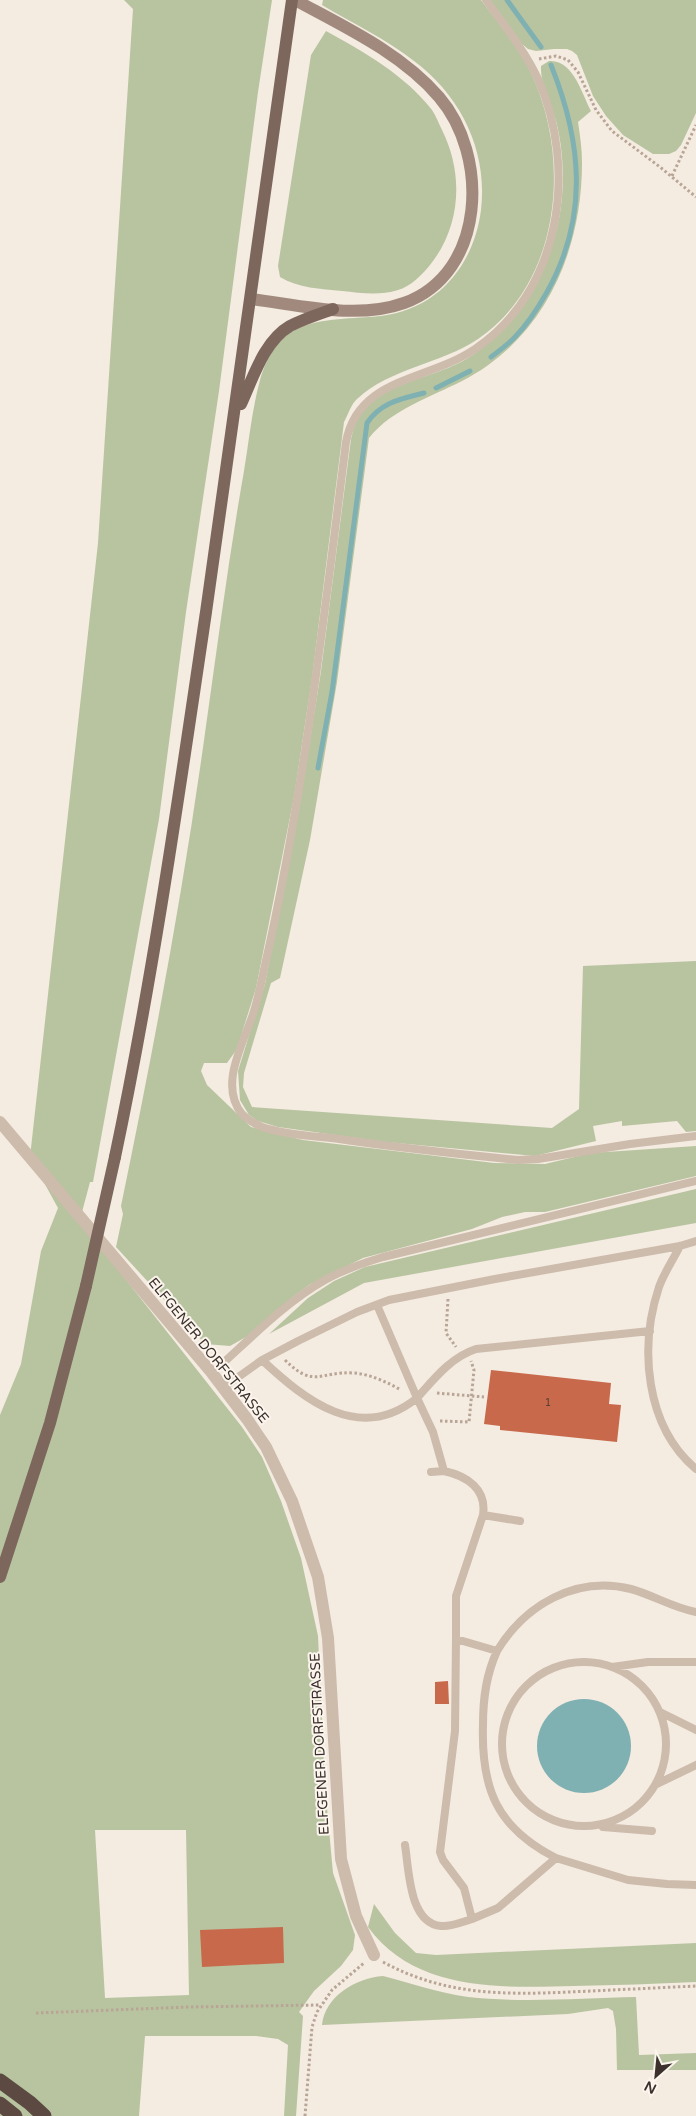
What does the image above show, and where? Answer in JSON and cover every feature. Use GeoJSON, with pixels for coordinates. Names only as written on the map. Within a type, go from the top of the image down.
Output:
{"type":"FeatureCollection","features":[{"type":"Feature","properties":{"kind":"highway"},"geometry":{"type":"LineString","coordinates":[[0,2081],[44,2116]]}},
{"type":"Feature","properties":{"kind":"highway"},"geometry":{"type":"LineString","coordinates":[[0,2104],[15,2116]]}},
{"type":"Feature","properties":{"kind":"main road"},"geometry":{"type":"LineString","coordinates":[[0,1577],[50,1423],[86,1286],[115,1157],[138,1040],[164,892],[294,0]]}},
{"type":"Feature","properties":{"kind":"main road"},"geometry":{"type":"LineString","coordinates":[[235,415],[264,355],[275,338],[289,327],[333,309]]}},
{"type":"Feature","properties":{"kind":"street"},"geometry":{"type":"LineString","coordinates":[[251,299],[333,309],[372,309],[394,306],[416,298],[439,280],[455,260],[466,235],[472,202],[472,175],[465,143],[456,122],[443,102],[425,82],[390,55],[294,0]]}},
{"type":"Feature","properties":{"kind":"street","name":"ELFGENER DORFSTRASSE"},"geometry":{"type":"LineString","coordinates":[[0,1122],[212,1373],[257,1433],[276,1466],[300,1519],[318,1577],[328,1638],[341,1859],[356,1916],[374,1955]]}},
{"type":"Feature","properties":{"kind":"lane"},"geometry":{"type":"LineString","coordinates":[[486,0],[530,63],[542,88],[552,122],[559,170],[559,198],[555,223],[548,248],[536,277],[512,314],[482,344],[449,364],[376,394],[361,407],[354,417],[348,435],[301,785],[265,966],[254,1011],[235,1066],[232,1091],[241,1112],[252,1122],[266,1128],[358,1142],[518,1160],[538,1159],[630,1144],[696,1136]]}},
{"type":"Feature","properties":{"kind":"lane"},"geometry":{"type":"LineString","coordinates":[[212,1373],[301,1296],[344,1270],[383,1257],[696,1181]]}},
{"type":"Feature","properties":{"kind":"lane"},"geometry":{"type":"LineString","coordinates":[[223,1388],[262,1360],[339,1320],[377,1304],[494,1279],[680,1246],[696,1241]]}},
{"type":"Feature","properties":{"kind":"lane"},"geometry":{"type":"LineString","coordinates":[[680,1246],[659,1287],[650,1331],[648,1363],[655,1401],[660,1416],[674,1442],[696,1468]]}},
{"type":"Feature","properties":{"kind":"lane"},"geometry":{"type":"LineString","coordinates":[[377,1304],[433,1432],[444,1471]]}},
{"type":"Feature","properties":{"kind":"lane"},"geometry":{"type":"LineString","coordinates":[[262,1360],[301,1395],[319,1406],[338,1414],[366,1418],[389,1415],[405,1408],[452,1362],[465,1353],[476,1349],[650,1331]]}},
{"type":"Feature","properties":{"kind":"lane"},"geometry":{"type":"LineString","coordinates":[[431,1472],[444,1471],[464,1478],[478,1489],[484,1504],[483,1515],[456,1596],[454,1731],[440,1852],[443,1860],[464,1888],[472,1919]]}},
{"type":"Feature","properties":{"kind":"lane"},"geometry":{"type":"LineString","coordinates":[[483,1515],[520,1521]]}},
{"type":"Feature","properties":{"kind":"lane"},"geometry":{"type":"LineString","coordinates":[[696,1612],[630,1589],[604,1586],[583,1587],[549,1600],[529,1612],[511,1630],[497,1650],[486,1680],[483,1701],[482,1748],[488,1785],[496,1804],[514,1828],[540,1850],[556,1858],[628,1880],[661,1884],[696,1885]]}},
{"type":"Feature","properties":{"kind":"lane"},"geometry":{"type":"LineString","coordinates":[[456,1640],[497,1650]]}},
{"type":"Feature","properties":{"kind":"lane"},"geometry":{"type":"LineString","coordinates":[[652,1831],[596,1826],[568,1826],[543,1816],[522,1799],[514,1788],[503,1763],[502,1736],[504,1723],[515,1698],[524,1688],[546,1671],[558,1666],[585,1662],[612,1667],[648,1662],[696,1662]]}},
{"type":"Feature","properties":{"kind":"lane"},"geometry":{"type":"LineString","coordinates":[[596,1826],[614,1821],[631,1812],[650,1795],[662,1773],[666,1748],[666,1736],[660,1712],[649,1694],[635,1680],[612,1667]]}},
{"type":"Feature","properties":{"kind":"lane"},"geometry":{"type":"LineString","coordinates":[[660,1712],[696,1730]]}},
{"type":"Feature","properties":{"kind":"lane"},"geometry":{"type":"LineString","coordinates":[[656,1784],[696,1765]]}},
{"type":"Feature","properties":{"kind":"lane"},"geometry":{"type":"LineString","coordinates":[[405,1845],[417,1907],[423,1917],[431,1923],[444,1926],[472,1919],[502,1906],[556,1858]]}},
{"type":"Feature","properties":{"kind":"path"},"geometry":{"type":"LineString","coordinates":[[530,63],[552,56],[560,56],[568,60],[578,72],[596,110],[612,131],[672,176],[696,197]]}},
{"type":"Feature","properties":{"kind":"path"},"geometry":{"type":"LineString","coordinates":[[672,176],[696,125]]}},
{"type":"Feature","properties":{"kind":"path"},"geometry":{"type":"LineString","coordinates":[[277,1352],[291,1366],[306,1376],[318,1378],[344,1373],[361,1374],[385,1382],[417,1398],[436,1392],[484,1397]]}},
{"type":"Feature","properties":{"kind":"path"},"geometry":{"type":"LineString","coordinates":[[305,2116],[312,2027],[320,2005],[332,1990],[374,1955],[390,1966],[420,1979],[456,1989],[485,1993],[522,1994],[696,1986]]}},
{"type":"Feature","properties":{"kind":"path"},"geometry":{"type":"LineString","coordinates":[[36,2013],[189,2007],[320,2005]]}},
{"type":"Feature","properties":{"kind":"green space"},"geometry":{"type":"Polygon","coordinates":[[[124,0],[272,0],[258,92],[219,391],[186,612],[159,819],[93,1182],[90,1182],[82,1212],[34,1163],[242,1427],[262,1457],[281,1501],[301,1558],[318,1636],[325,1786],[333,1873],[355,1935],[353,1950],[341,1966],[314,1991],[299,2012],[303,2016],[296,2116],[284,2116],[288,2045],[278,2039],[256,2036],[145,2036],[139,2116],[0,2116],[0,1415],[21,1364],[41,1251],[58,1208],[30,1157],[98,543],[133,9],[124,0]],[[95,1830],[105,1998],[189,1995],[186,1830],[95,1830]]]}},
{"type":"Feature","properties":{"kind":"green space"},"geometry":{"type":"Polygon","coordinates":[[[323,0],[481,0],[527,65],[544,108],[552,144],[554,181],[551,218],[542,253],[527,286],[506,315],[478,339],[464,347],[400,373],[370,389],[355,401],[344,422],[312,678],[294,797],[256,988],[237,1049],[227,1063],[204,1063],[201,1071],[207,1085],[251,1127],[303,1140],[494,1163],[545,1164],[591,1153],[696,1146],[696,1176],[545,1212],[525,1212],[502,1217],[472,1229],[363,1258],[309,1285],[246,1337],[230,1346],[205,1344],[116,1247],[123,1214],[121,1206],[157,1027],[188,847],[257,391],[262,372],[273,350],[284,338],[297,329],[327,320],[381,316],[401,312],[420,304],[436,294],[450,281],[461,266],[477,230],[481,210],[482,188],[480,167],[468,126],[458,108],[431,75],[414,61],[380,38],[322,5],[323,0]]]}},
{"type":"Feature","properties":{"kind":"green space"},"geometry":{"type":"Polygon","coordinates":[[[490,0],[696,0],[696,113],[681,145],[676,151],[669,154],[653,154],[623,135],[606,116],[593,96],[577,55],[567,49],[536,51],[528,49],[521,43],[490,0]]]}},
{"type":"Feature","properties":{"kind":"green space"},"geometry":{"type":"Polygon","coordinates":[[[326,31],[383,65],[421,97],[432,110],[437,120],[454,164],[456,199],[448,234],[427,269],[412,283],[398,290],[370,294],[326,290],[302,286],[280,277],[278,266],[311,55],[326,31]]]}},
{"type":"Feature","properties":{"kind":"green space"},"geometry":{"type":"Polygon","coordinates":[[[549,61],[557,62],[570,71],[576,79],[591,111],[578,122],[582,158],[580,196],[575,229],[566,260],[553,290],[536,317],[515,342],[491,363],[462,381],[400,411],[378,428],[369,438],[337,682],[310,840],[280,978],[271,983],[244,1073],[243,1087],[252,1107],[552,1128],[579,1109],[583,966],[696,961],[696,1131],[686,1132],[677,1121],[622,1126],[622,1121],[593,1126],[596,1141],[535,1156],[386,1142],[278,1127],[258,1121],[249,1115],[240,1100],[238,1071],[265,984],[300,804],[321,671],[351,439],[358,417],[378,397],[405,383],[448,368],[479,351],[510,320],[536,281],[554,239],[562,195],[563,170],[559,133],[541,73],[541,66],[549,61]]]}},
{"type":"Feature","properties":{"kind":"green space"},"geometry":{"type":"Polygon","coordinates":[[[696,1189],[696,1223],[364,1283],[269,1334],[308,1298],[334,1281],[365,1267],[696,1189]]]}},
{"type":"Feature","properties":{"kind":"green space"},"geometry":{"type":"Polygon","coordinates":[[[374,1904],[395,1933],[416,1953],[436,1955],[696,1943],[696,1982],[518,1987],[462,1982],[435,1975],[410,1964],[387,1948],[368,1927],[374,1904]]]}},
{"type":"Feature","properties":{"kind":"green space"},"geometry":{"type":"Polygon","coordinates":[[[383,1976],[446,1993],[488,1999],[530,2000],[636,1997],[639,2055],[696,2053],[696,2070],[617,2070],[616,2029],[613,2011],[608,2008],[568,2014],[322,2025],[329,2005],[344,1990],[362,1980],[383,1976]]]}},
{"type":"Feature","properties":{"kind":"water"},"geometry":{"type":"Polygon","coordinates":[[[575,1699],[593,1699],[618,1712],[628,1728],[631,1746],[628,1764],[618,1780],[593,1793],[575,1793],[550,1780],[537,1755],[537,1737],[550,1712],[575,1699]]]}},
{"type":"Feature","properties":{"kind":"building"},"geometry":{"type":"Polygon","coordinates":[[[491,1370],[611,1383],[609,1404],[621,1405],[617,1442],[500,1430],[500,1426],[484,1424],[491,1370]]]}},
{"type":"Feature","properties":{"kind":"building"},"geometry":{"type":"Polygon","coordinates":[[[448,1681],[449,1704],[435,1704],[435,1682],[448,1681]]]}},
{"type":"Feature","properties":{"kind":"building"},"geometry":{"type":"Polygon","coordinates":[[[283,1927],[284,1963],[202,1967],[200,1930],[283,1927]]]}},
{"type":"Feature","properties":{"kind":"waterway"},"geometry":{"type":"LineString","coordinates":[[507,0],[541,47]]}},
{"type":"Feature","properties":{"kind":"waterway"},"geometry":{"type":"LineString","coordinates":[[491,357],[514,338],[536,310],[561,264],[570,236],[575,208],[576,179],[574,151],[569,122],[551,65]]}},
{"type":"Feature","properties":{"kind":"waterway"},"geometry":{"type":"LineString","coordinates":[[436,388],[470,371]]}},
{"type":"Feature","properties":{"kind":"waterway"},"geometry":{"type":"LineString","coordinates":[[318,768],[332,692],[367,423],[379,410],[392,402],[424,393]]}}]}
